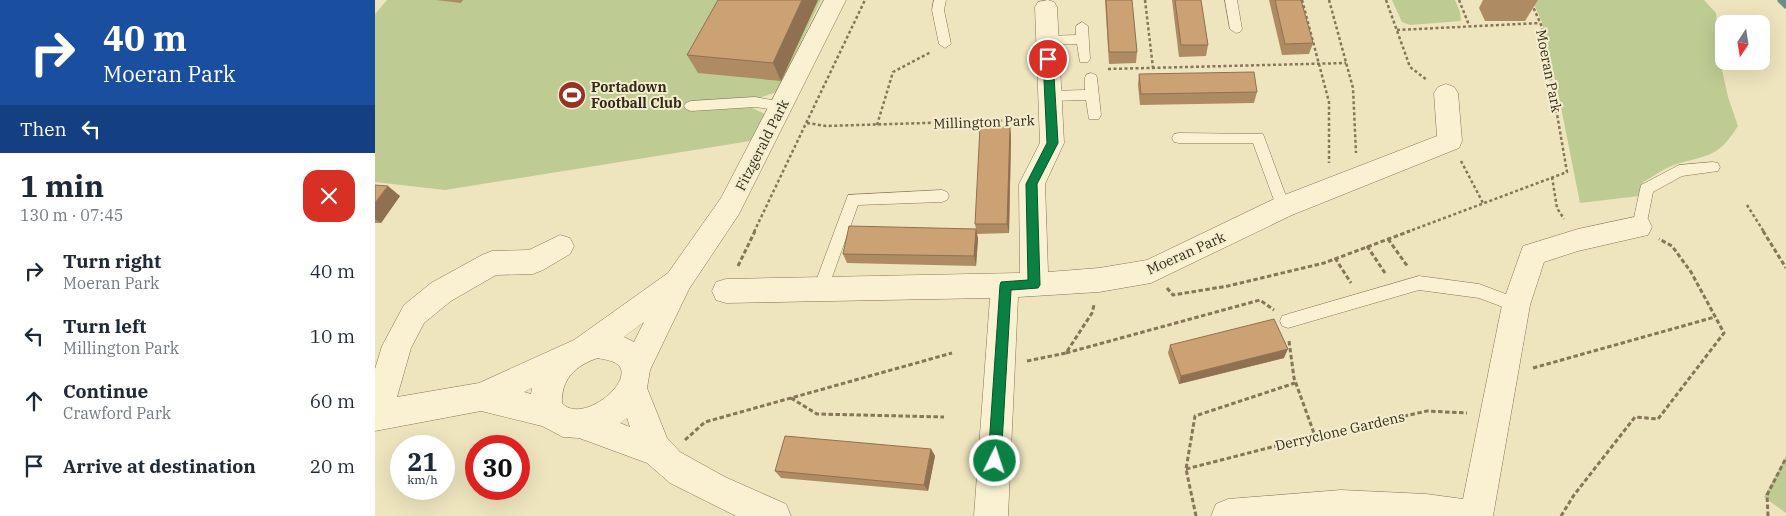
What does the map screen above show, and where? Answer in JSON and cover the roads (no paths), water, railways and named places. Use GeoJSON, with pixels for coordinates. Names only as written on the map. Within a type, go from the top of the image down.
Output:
{"type":"FeatureCollection","features":[{"type":"Feature","properties":{"kind":"street","name":"Fitzgerald Park"},"geometry":{"type":"LineString","coordinates":[[634,379],[677,282],[731,206],[835,0]]}},
{"type":"Feature","properties":{"kind":"street"},"geometry":{"type":"LineString","coordinates":[[1046,7],[1051,108]]}},
{"type":"Feature","properties":{"kind":"street","name":"Moeran Park"},"geometry":{"type":"LineString","coordinates":[[1020,285],[1099,280],[1151,271],[1283,207],[1357,176],[1450,141],[1446,93]]}},
{"type":"Feature","properties":{"kind":"street","name":"Millington Park"},"geometry":{"type":"LineString","coordinates":[[991,516],[1001,366],[1020,285],[1032,184],[1052,143],[1051,108]]}},
{"type":"Feature","properties":{"kind":"street"},"geometry":{"type":"LineString","coordinates":[[1476,516],[1516,305],[1533,254],[1578,240],[1639,227]]}},
{"type":"Feature","properties":{"kind":"street"},"geometry":{"type":"LineString","coordinates":[[560,246],[533,262],[492,263],[441,292],[414,314],[397,346],[375,417],[481,397],[576,353],[598,345],[612,345],[624,350],[632,358],[634,379],[661,455]]}},
{"type":"Feature","properties":{"kind":"street","name":"Fitzgerald Park"},"geometry":{"type":"LineString","coordinates":[[576,353],[677,282]]}},
{"type":"Feature","properties":{"kind":"street"},"geometry":{"type":"LineString","coordinates":[[732,291],[1020,285]]}},
{"type":"Feature","properties":{"kind":"street"},"geometry":{"type":"LineString","coordinates":[[576,353],[558,367],[550,379],[546,391],[546,403],[550,413],[558,420],[568,424],[581,424],[596,421],[611,413],[623,403],[634,379]]}},
{"type":"Feature","properties":{"kind":"street"},"geometry":{"type":"LineString","coordinates":[[481,397],[550,413]]}},
{"type":"Feature","properties":{"kind":"street"},"geometry":{"type":"LineString","coordinates":[[581,424],[661,455],[671,465],[727,495],[774,516]]}},
{"type":"Feature","properties":{"kind":"street"},"geometry":{"type":"LineString","coordinates":[[1242,515],[1341,506],[1426,510],[1463,516]]}},
{"type":"Feature","properties":{"kind":"lane"},"geometry":{"type":"LineString","coordinates":[[940,0],[938,10],[945,44]]}},
{"type":"Feature","properties":{"kind":"lane"},"geometry":{"type":"LineString","coordinates":[[1231,0],[1236,29]]}},
{"type":"Feature","properties":{"kind":"lane"},"geometry":{"type":"LineString","coordinates":[[1082,26],[1085,59]]}},
{"type":"Feature","properties":{"kind":"lane"},"geometry":{"type":"LineString","coordinates":[[1047,40],[1083,39]]}},
{"type":"Feature","properties":{"kind":"lane"},"geometry":{"type":"LineString","coordinates":[[1094,115],[1092,94],[1096,74]]}},
{"type":"Feature","properties":{"kind":"lane"},"geometry":{"type":"LineString","coordinates":[[1051,108],[1092,94]]}},
{"type":"Feature","properties":{"kind":"lane"},"geometry":{"type":"LineString","coordinates":[[691,106],[755,102],[783,106]]}},
{"type":"Feature","properties":{"kind":"lane"},"geometry":{"type":"LineString","coordinates":[[1179,138],[1258,138],[1283,207]]}},
{"type":"Feature","properties":{"kind":"lane"},"geometry":{"type":"LineString","coordinates":[[1639,227],[1646,189],[1679,171],[1713,167]]}},
{"type":"Feature","properties":{"kind":"lane"},"geometry":{"type":"LineString","coordinates":[[821,289],[853,199],[942,196]]}},
{"type":"Feature","properties":{"kind":"lane"},"geometry":{"type":"LineString","coordinates":[[1289,320],[1419,283],[1479,291],[1516,305]]}},
{"type":"Feature","properties":{"kind":"waterway"},"geometry":{"type":"LineString","coordinates":[[1781,0],[1786,5]]}},
{"type":"Feature","properties":{"kind":"place","name":"Portadown Football Club"},"geometry":{"type":"Point","coordinates":[572,95]}}]}
